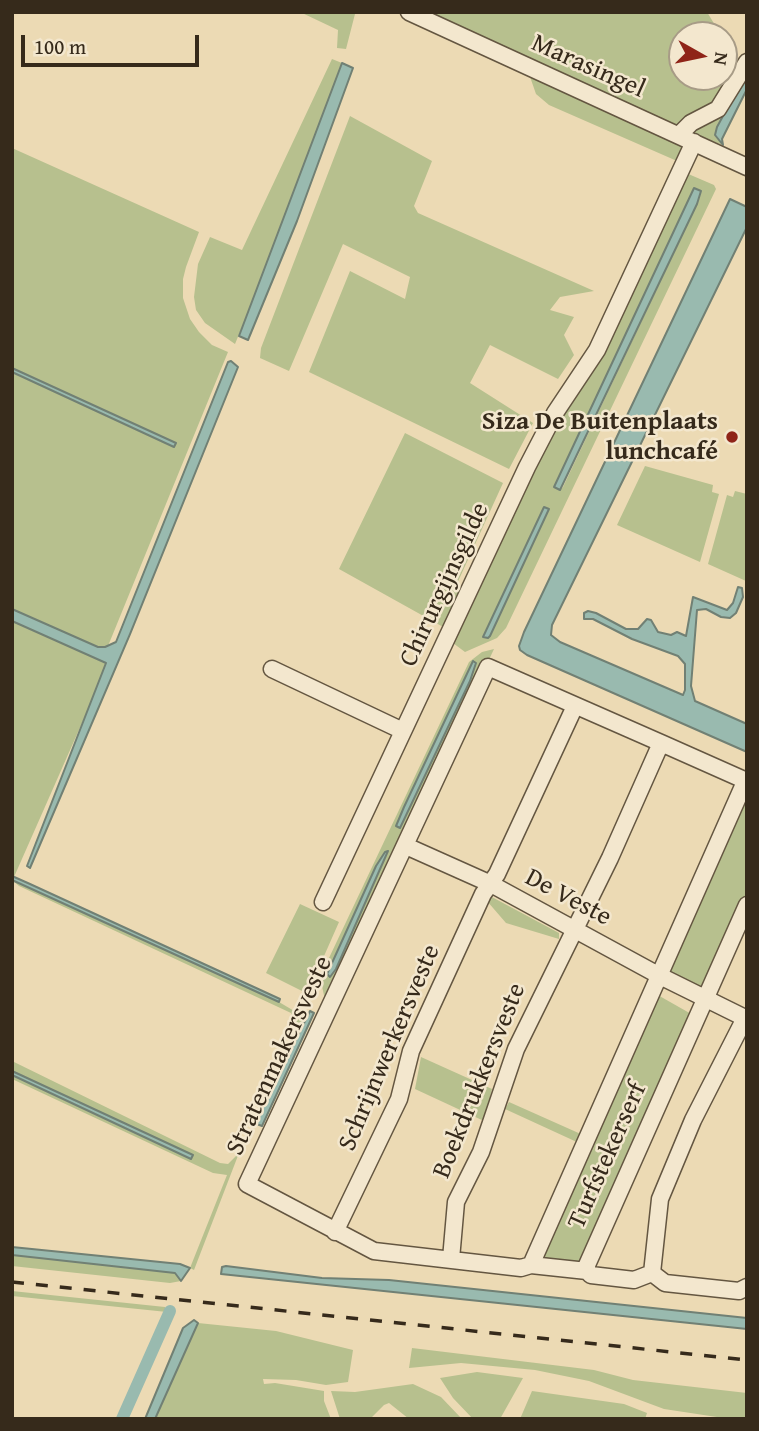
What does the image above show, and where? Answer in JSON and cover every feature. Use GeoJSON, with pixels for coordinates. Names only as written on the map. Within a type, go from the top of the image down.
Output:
{"type":"FeatureCollection","features":[{"type":"Feature","properties":{"kind":"street","name":"Marasingel"},"geometry":{"type":"LineString","coordinates":[[409,12],[747,167]]}},
{"type":"Feature","properties":{"kind":"street"},"geometry":{"type":"LineString","coordinates":[[687,139],[691,123],[718,109],[747,62]]}},
{"type":"Feature","properties":{"kind":"street","name":"Chirurgijnsgilde"},"geometry":{"type":"LineString","coordinates":[[323,902],[527,467],[555,413],[597,350],[687,139]]}},
{"type":"Feature","properties":{"kind":"street"},"geometry":{"type":"LineString","coordinates":[[406,846],[488,667],[742,779],[744,784],[531,1265]]}},
{"type":"Feature","properties":{"kind":"street"},"geometry":{"type":"LineString","coordinates":[[272,669],[403,731]]}},
{"type":"Feature","properties":{"kind":"street","name":"Schrijnwerkersveste"},"geometry":{"type":"LineString","coordinates":[[335,1232],[399,1099],[411,1051],[483,894],[491,884],[575,706]]}},
{"type":"Feature","properties":{"kind":"street","name":"Boekdrukkersveste"},"geometry":{"type":"LineString","coordinates":[[451,1259],[456,1202],[481,1152],[516,1049],[610,858],[661,743]]}},
{"type":"Feature","properties":{"kind":"street","name":"De Veste"},"geometry":{"type":"LineString","coordinates":[[406,846],[491,884],[660,976],[746,1018]]}},
{"type":"Feature","properties":{"kind":"street","name":"Stratenmakersveste"},"geometry":{"type":"LineString","coordinates":[[406,846],[247,1184],[374,1251],[521,1268],[531,1265],[587,1271]]}},
{"type":"Feature","properties":{"kind":"street","name":"Turfstekerserf"},"geometry":{"type":"LineString","coordinates":[[652,1273],[634,1280],[591,1275],[587,1271],[587,1265],[747,905]]}},
{"type":"Feature","properties":{"kind":"street"},"geometry":{"type":"LineString","coordinates":[[746,1018],[693,1120],[660,1199],[652,1273],[664,1283],[738,1291],[747,1287]]}},
{"type":"Feature","properties":{"kind":"green space"},"geometry":{"type":"Polygon","coordinates":[[[300,12],[355,14],[346,49],[337,48],[338,30],[300,12]]]}},
{"type":"Feature","properties":{"kind":"green space"},"geometry":{"type":"Polygon","coordinates":[[[427,12],[707,12],[712,21],[668,21],[668,91],[734,91],[715,135],[723,145],[688,129],[676,127],[427,12]]]}},
{"type":"Feature","properties":{"kind":"green space"},"geometry":{"type":"Polygon","coordinates":[[[332,59],[342,63],[235,344],[205,323],[196,310],[194,297],[198,264],[210,237],[242,250],[332,59]]]}},
{"type":"Feature","properties":{"kind":"green space"},"geometry":{"type":"Polygon","coordinates":[[[738,64],[743,69],[738,81],[738,64]]]}},
{"type":"Feature","properties":{"kind":"green space"},"geometry":{"type":"Polygon","coordinates":[[[528,71],[685,148],[677,161],[549,105],[536,94],[528,71]]]}},
{"type":"Feature","properties":{"kind":"green space"},"geometry":{"type":"Polygon","coordinates":[[[350,116],[432,161],[414,206],[418,213],[594,291],[560,297],[550,310],[574,317],[564,335],[574,355],[558,379],[490,345],[470,383],[533,423],[509,469],[309,372],[350,271],[405,299],[410,277],[343,244],[289,371],[260,358],[261,348],[350,116]]]}},
{"type":"Feature","properties":{"kind":"green space"},"geometry":{"type":"Polygon","coordinates":[[[12,148],[199,232],[183,279],[183,298],[190,319],[199,332],[212,345],[228,352],[108,646],[105,647],[98,647],[12,609],[12,148]]]}},
{"type":"Feature","properties":{"kind":"green space"},"geometry":{"type":"Polygon","coordinates":[[[686,173],[714,185],[716,189],[506,628],[497,638],[465,652],[453,643],[453,639],[551,429],[686,173]],[[697,204],[555,487],[560,490],[563,487],[697,204]],[[544,507],[483,637],[490,635],[548,509],[544,507]]]}},
{"type":"Feature","properties":{"kind":"green space"},"geometry":{"type":"Polygon","coordinates":[[[405,433],[503,483],[455,588],[462,594],[445,628],[339,569],[405,433]]]}},
{"type":"Feature","properties":{"kind":"green space"},"geometry":{"type":"Polygon","coordinates":[[[645,466],[713,485],[712,492],[719,494],[700,562],[617,525],[645,466]]]}},
{"type":"Feature","properties":{"kind":"green space"},"geometry":{"type":"Polygon","coordinates":[[[735,491],[747,494],[746,581],[708,564],[727,495],[733,497],[735,491]]]}},
{"type":"Feature","properties":{"kind":"green space"},"geometry":{"type":"Polygon","coordinates":[[[12,621],[108,664],[14,877],[12,876],[12,621]]]}},
{"type":"Feature","properties":{"kind":"green space"},"geometry":{"type":"Polygon","coordinates":[[[494,649],[330,998],[325,1000],[320,977],[469,662],[482,652],[494,649]],[[474,661],[404,807],[397,826],[400,828],[470,681],[474,661]],[[388,852],[376,866],[327,973],[330,976],[336,969],[388,852]]]}},
{"type":"Feature","properties":{"kind":"green space"},"geometry":{"type":"Polygon","coordinates":[[[747,786],[747,892],[703,989],[667,973],[747,786]]]}},
{"type":"Feature","properties":{"kind":"green space"},"geometry":{"type":"Polygon","coordinates":[[[12,880],[279,1002],[306,1018],[291,1046],[294,1030],[291,1013],[19,886],[12,880]]]}},
{"type":"Feature","properties":{"kind":"green space"},"geometry":{"type":"Polygon","coordinates":[[[490,896],[559,933],[559,939],[506,923],[487,901],[490,896]]]}},
{"type":"Feature","properties":{"kind":"green space"},"geometry":{"type":"Polygon","coordinates":[[[300,904],[339,922],[317,972],[312,996],[266,973],[300,904]]]}},
{"type":"Feature","properties":{"kind":"green space"},"geometry":{"type":"Polygon","coordinates":[[[656,994],[693,1015],[580,1267],[538,1261],[656,994]]]}},
{"type":"Feature","properties":{"kind":"green space"},"geometry":{"type":"Polygon","coordinates":[[[421,1057],[492,1089],[484,1121],[415,1089],[421,1057]]]}},
{"type":"Feature","properties":{"kind":"green space"},"geometry":{"type":"Polygon","coordinates":[[[12,1061],[220,1163],[228,1164],[239,1153],[194,1270],[190,1268],[227,1175],[213,1173],[12,1079],[12,1075],[191,1159],[193,1156],[12,1071],[12,1061]]]}},
{"type":"Feature","properties":{"kind":"green space"},"geometry":{"type":"Polygon","coordinates":[[[509,1102],[583,1135],[579,1143],[505,1109],[509,1102]]]}},
{"type":"Feature","properties":{"kind":"green space"},"geometry":{"type":"Polygon","coordinates":[[[12,1255],[175,1273],[181,1281],[170,1283],[12,1266],[12,1255]]]}},
{"type":"Feature","properties":{"kind":"green space"},"geometry":{"type":"Polygon","coordinates":[[[12,1291],[165,1307],[167,1312],[12,1296],[12,1291]]]}},
{"type":"Feature","properties":{"kind":"green space"},"geometry":{"type":"Polygon","coordinates":[[[198,1323],[276,1331],[353,1350],[348,1382],[326,1385],[296,1380],[263,1379],[264,1384],[275,1383],[324,1391],[324,1401],[331,1419],[155,1419],[198,1323]]]}},
{"type":"Feature","properties":{"kind":"green space"},"geometry":{"type":"Polygon","coordinates":[[[412,1348],[594,1370],[633,1380],[747,1393],[747,1419],[664,1409],[589,1381],[535,1370],[461,1363],[409,1368],[412,1348]]]}},
{"type":"Feature","properties":{"kind":"green space"},"geometry":{"type":"Polygon","coordinates":[[[477,1372],[523,1378],[500,1419],[473,1419],[453,1398],[440,1378],[477,1372]]]}},
{"type":"Feature","properties":{"kind":"green space"},"geometry":{"type":"Polygon","coordinates":[[[413,1384],[441,1397],[462,1419],[409,1419],[389,1403],[370,1419],[340,1419],[331,1391],[355,1392],[413,1384]]]}},
{"type":"Feature","properties":{"kind":"green space"},"geometry":{"type":"Polygon","coordinates":[[[532,1391],[624,1404],[647,1413],[645,1419],[520,1419],[532,1391]]]}},
{"type":"Feature","properties":{"kind":"water"},"geometry":{"type":"Polygon","coordinates":[[[342,63],[353,68],[297,221],[248,340],[239,336],[342,63]]]}},
{"type":"Feature","properties":{"kind":"water"},"geometry":{"type":"Polygon","coordinates":[[[747,72],[747,89],[722,139],[723,145],[715,135],[717,127],[747,72]]]}},
{"type":"Feature","properties":{"kind":"water"},"geometry":{"type":"Polygon","coordinates":[[[694,188],[701,191],[697,204],[560,490],[554,487],[694,188]]]}},
{"type":"Feature","properties":{"kind":"water"},"geometry":{"type":"Polygon","coordinates":[[[730,199],[747,207],[747,227],[552,625],[551,635],[560,642],[683,695],[685,664],[678,656],[632,639],[593,619],[584,619],[584,613],[596,613],[626,629],[638,629],[647,619],[651,620],[658,632],[671,635],[677,632],[686,636],[693,597],[727,610],[733,603],[738,587],[742,588],[743,597],[736,613],[730,618],[721,617],[706,609],[697,610],[691,686],[695,701],[747,724],[747,752],[527,655],[519,646],[730,199]]]}},
{"type":"Feature","properties":{"kind":"water"},"geometry":{"type":"Polygon","coordinates":[[[231,361],[238,367],[130,634],[30,868],[27,866],[106,663],[12,621],[12,609],[98,647],[116,642],[228,362],[231,361]]]}},
{"type":"Feature","properties":{"kind":"water"},"geometry":{"type":"Polygon","coordinates":[[[12,368],[176,443],[174,447],[12,372],[12,368]]]}},
{"type":"Feature","properties":{"kind":"water"},"geometry":{"type":"Polygon","coordinates":[[[544,507],[549,509],[490,636],[483,637],[544,507]]]}},
{"type":"Feature","properties":{"kind":"water"},"geometry":{"type":"Polygon","coordinates":[[[473,661],[476,663],[470,681],[400,828],[396,826],[404,807],[473,661]]]}},
{"type":"Feature","properties":{"kind":"water"},"geometry":{"type":"Polygon","coordinates":[[[388,851],[336,969],[330,977],[327,974],[376,866],[388,851]]]}},
{"type":"Feature","properties":{"kind":"water"},"geometry":{"type":"Polygon","coordinates":[[[12,876],[280,999],[279,1002],[12,880],[12,876]]]}},
{"type":"Feature","properties":{"kind":"water"},"geometry":{"type":"Polygon","coordinates":[[[310,1011],[314,1013],[262,1126],[254,1123],[310,1011]]]}},
{"type":"Feature","properties":{"kind":"water"},"geometry":{"type":"Polygon","coordinates":[[[12,1071],[193,1155],[191,1159],[12,1075],[12,1071]]]}},
{"type":"Feature","properties":{"kind":"water"},"geometry":{"type":"Polygon","coordinates":[[[12,1247],[180,1264],[190,1268],[181,1281],[175,1273],[12,1255],[12,1247]]]}},
{"type":"Feature","properties":{"kind":"water"},"geometry":{"type":"Polygon","coordinates":[[[222,1267],[322,1278],[389,1280],[747,1318],[747,1329],[221,1274],[222,1267]]]}},
{"type":"Feature","properties":{"kind":"water"},"geometry":{"type":"Polygon","coordinates":[[[194,1320],[198,1323],[155,1419],[145,1419],[183,1328],[194,1320]]]}},
{"type":"Feature","properties":{"kind":"waterway"},"geometry":{"type":"LineString","coordinates":[[122,1419],[170,1311]]}},
{"type":"Feature","properties":{"kind":"railway"},"geometry":{"type":"LineString","coordinates":[[12,1282],[747,1360]]}},
{"type":"Feature","properties":{"kind":"place","name":"Siza De Buitenplaats lunchcafé"},"geometry":{"type":"Point","coordinates":[732,437]}}]}
